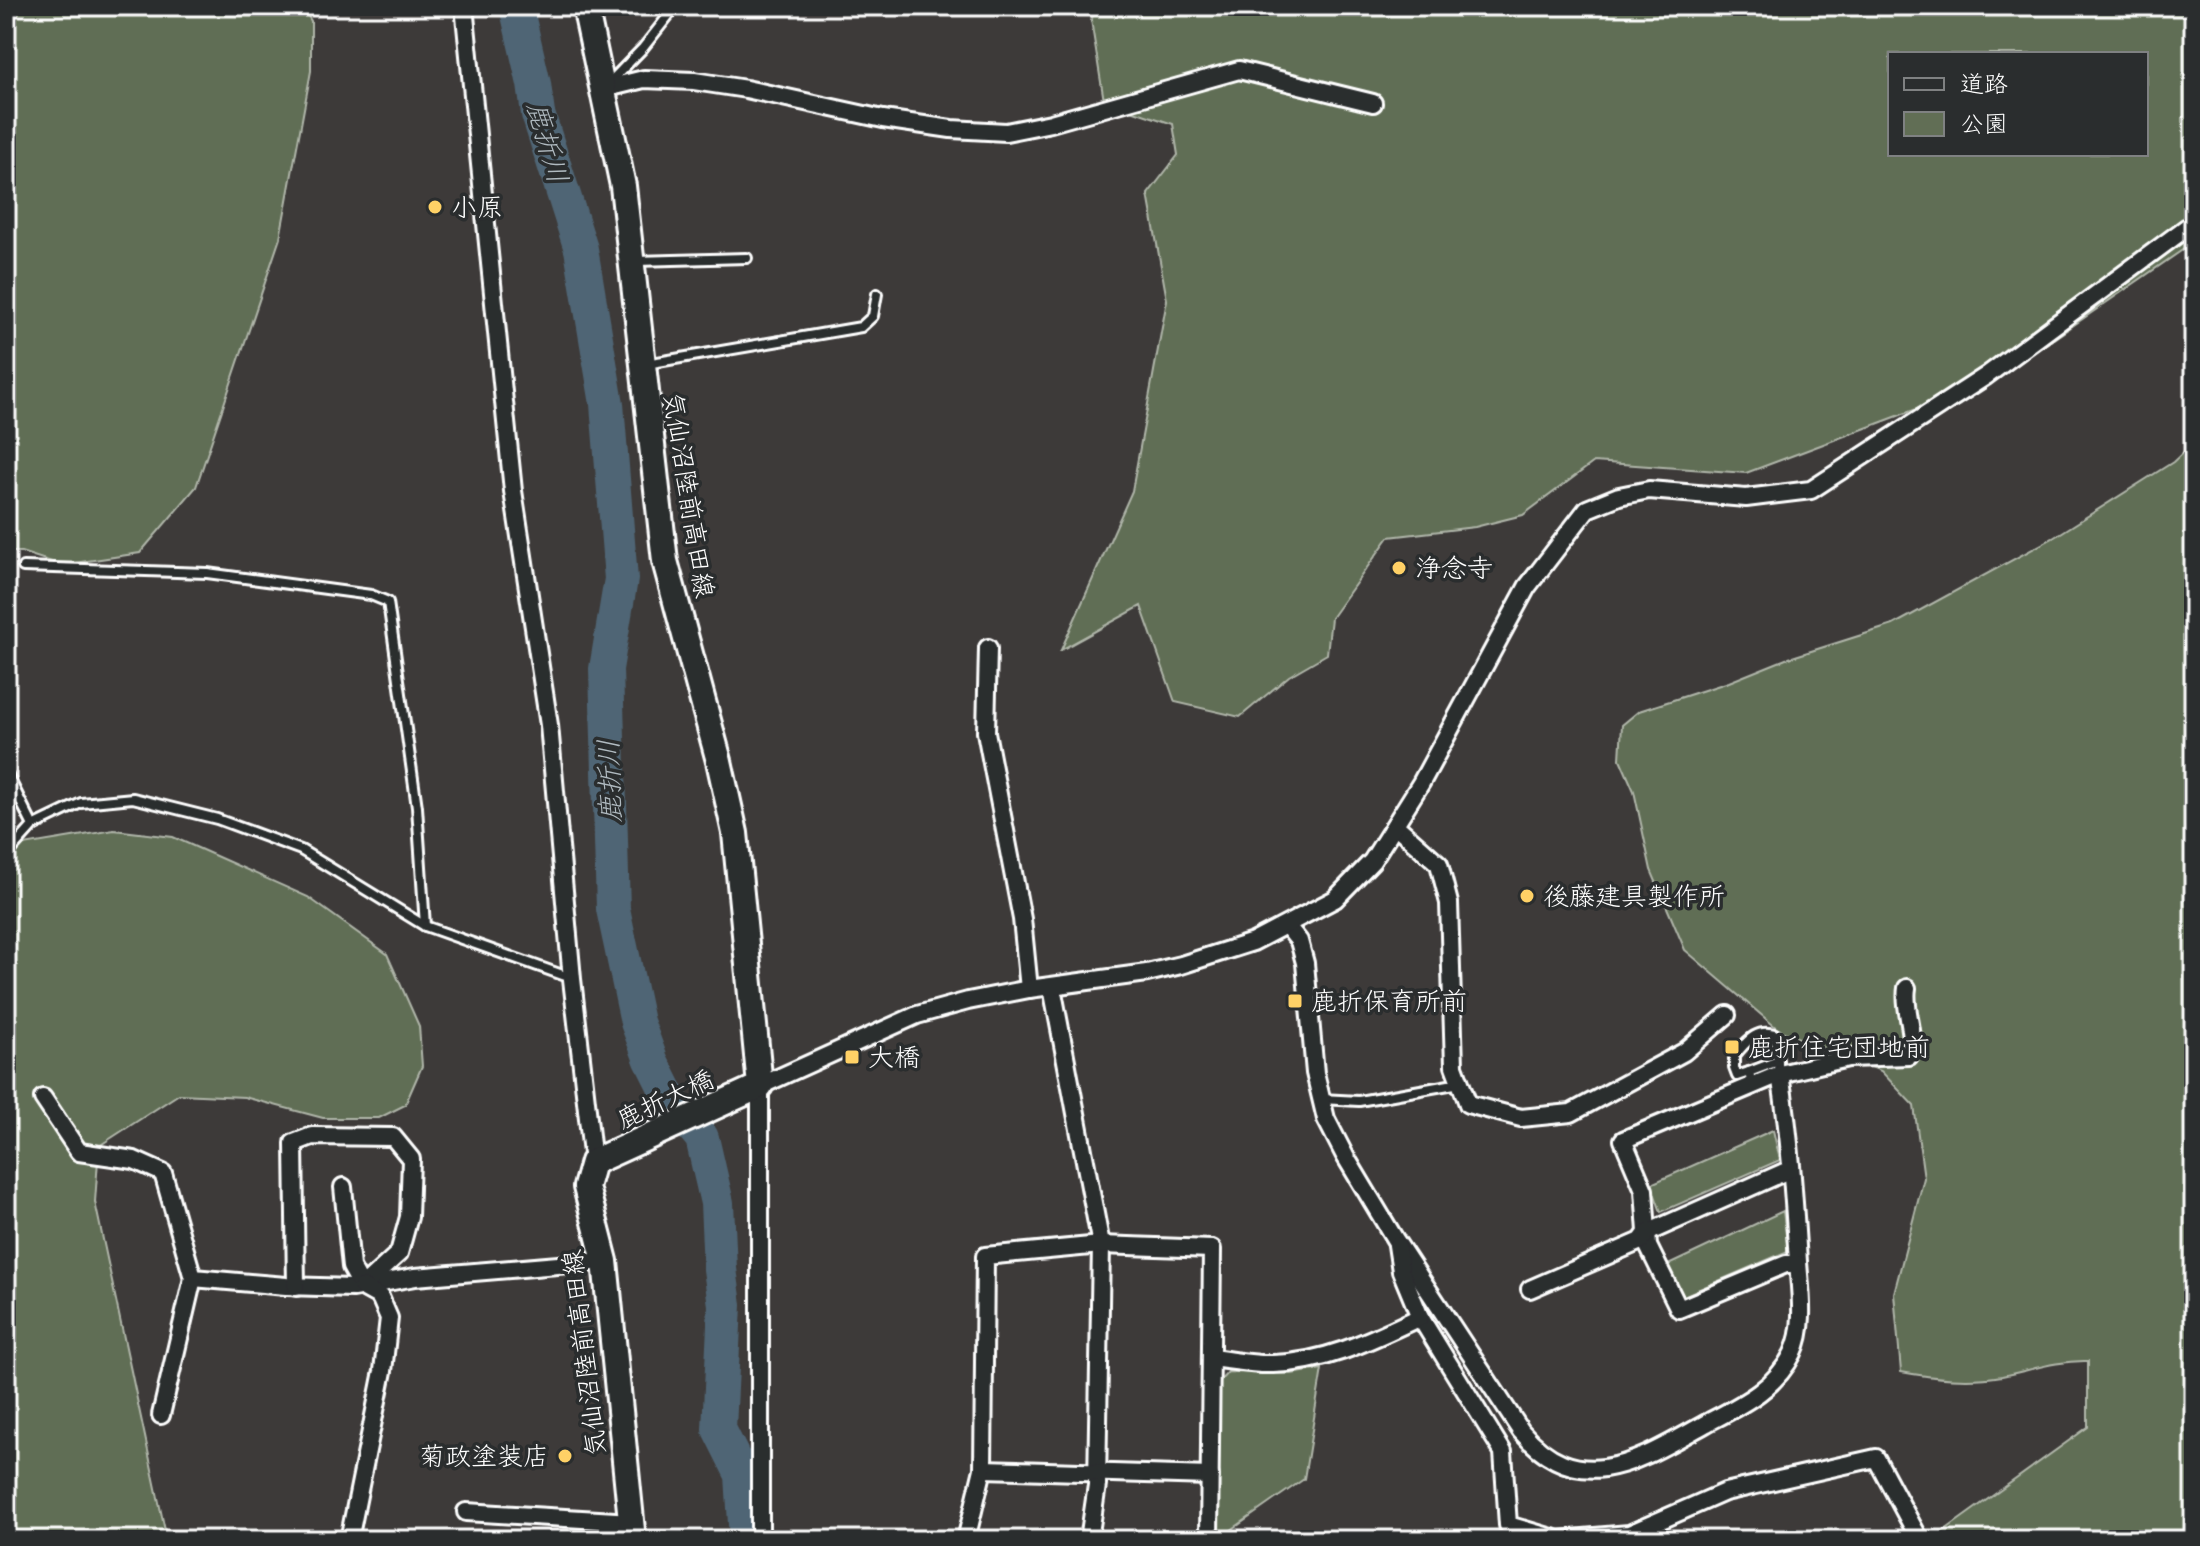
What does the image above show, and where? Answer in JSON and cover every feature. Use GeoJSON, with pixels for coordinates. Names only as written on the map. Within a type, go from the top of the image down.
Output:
{"type":"FeatureCollection","features":[{"type":"Feature","properties":{"kind":"main road","name":"気仙沼陸前高田線"},"geometry":{"type":"LineString","coordinates":[[585,6],[623,186],[665,561],[719,761],[735,833],[760,1086]]}},
{"type":"Feature","properties":{"kind":"main road","name":"鹿折大橋"},"geometry":{"type":"LineString","coordinates":[[593,1162],[760,1086]]}},
{"type":"Feature","properties":{"kind":"main road","name":"気仙沼陸前高田線"},"geometry":{"type":"LineString","coordinates":[[593,1162],[586,1187],[605,1261],[632,1531]]}},
{"type":"Feature","properties":{"kind":"street"},"geometry":{"type":"LineString","coordinates":[[464,6],[513,491],[549,725],[572,979],[593,1162]]}},
{"type":"Feature","properties":{"kind":"street"},"geometry":{"type":"LineString","coordinates":[[603,89],[644,79],[694,81],[746,89],[883,119],[951,129],[1006,132],[1051,123],[1239,70],[1373,103]]}},
{"type":"Feature","properties":{"kind":"street"},"geometry":{"type":"LineString","coordinates":[[760,1540],[760,1086],[917,1015],[1029,989],[1147,973],[1181,965],[1253,942],[1335,899],[1372,861],[1421,783],[1527,587],[1587,509],[1619,496],[1649,490],[1746,498],[1811,490],[1986,376],[2194,222]]}},
{"type":"Feature","properties":{"kind":"street"},"geometry":{"type":"LineString","coordinates":[[988,648],[986,732],[1022,919],[1029,989]]}},
{"type":"Feature","properties":{"kind":"street"},"geometry":{"type":"LineString","coordinates":[[1395,825],[1439,864],[1449,903],[1454,1066],[1468,1104],[1521,1118],[1571,1113],[1684,1052],[1727,1015]]}},
{"type":"Feature","properties":{"kind":"street"},"geometry":{"type":"LineString","coordinates":[[1287,926],[1299,941],[1305,963],[1315,1073],[1326,1119],[1396,1241],[1521,1431],[1536,1449],[1553,1460],[1592,1468],[1610,1468],[1643,1458],[1760,1394],[1793,1352],[1801,1320],[1791,1169],[1779,1068]]}},
{"type":"Feature","properties":{"kind":"street"},"geometry":{"type":"LineString","coordinates":[[1052,987],[1101,1245],[1097,1472],[1089,1540]]}},
{"type":"Feature","properties":{"kind":"street"},"geometry":{"type":"LineString","coordinates":[[1798,1264],[1786,1264],[1679,1309],[1648,1246],[1644,1190],[1623,1140],[1779,1068],[1848,1058],[1909,1056],[1913,1047],[1905,998],[1907,988]]}},
{"type":"Feature","properties":{"kind":"street"},"geometry":{"type":"LineString","coordinates":[[43,1098],[79,1152],[134,1160],[163,1173],[193,1278],[161,1415]]}},
{"type":"Feature","properties":{"kind":"street"},"geometry":{"type":"LineString","coordinates":[[296,1287],[294,1143],[312,1136],[393,1137],[411,1159],[409,1217],[399,1253],[362,1287]]}},
{"type":"Feature","properties":{"kind":"street"},"geometry":{"type":"LineString","coordinates":[[1530,1289],[1641,1241],[1647,1233],[1791,1169]]}},
{"type":"Feature","properties":{"kind":"street"},"geometry":{"type":"LineString","coordinates":[[343,1187],[351,1267],[362,1287],[380,1297],[389,1318],[383,1371],[349,1540]]}},
{"type":"Feature","properties":{"kind":"street"},"geometry":{"type":"LineString","coordinates":[[1396,1241],[1401,1271],[1420,1317],[1503,1452],[1508,1525],[1560,1540],[1629,1534],[1725,1492],[1876,1458],[1920,1540]]}},
{"type":"Feature","properties":{"kind":"street"},"geometry":{"type":"LineString","coordinates":[[966,1540],[983,1469],[985,1256],[1101,1245],[1212,1249],[1209,1540]]}},
{"type":"Feature","properties":{"kind":"street"},"geometry":{"type":"LineString","coordinates":[[193,1278],[296,1287],[362,1287],[415,1277],[605,1261]]}},
{"type":"Feature","properties":{"kind":"street"},"geometry":{"type":"LineString","coordinates":[[1211,1358],[1272,1365],[1309,1360],[1355,1347],[1420,1317]]}},
{"type":"Feature","properties":{"kind":"street"},"geometry":{"type":"LineString","coordinates":[[983,1469],[1210,1476]]}},
{"type":"Feature","properties":{"kind":"street"},"geometry":{"type":"LineString","coordinates":[[466,1512],[632,1531]]}},
{"type":"Feature","properties":{"kind":"lane"},"geometry":{"type":"LineString","coordinates":[[603,89],[643,48],[676,6]]}},
{"type":"Feature","properties":{"kind":"lane"},"geometry":{"type":"LineString","coordinates":[[631,262],[747,258]]}},
{"type":"Feature","properties":{"kind":"lane"},"geometry":{"type":"LineString","coordinates":[[642,365],[861,327],[873,316],[877,294]]}},
{"type":"Feature","properties":{"kind":"lane"},"geometry":{"type":"LineString","coordinates":[[23,567],[207,573],[371,595],[388,602],[417,807],[425,926]]}},
{"type":"Feature","properties":{"kind":"lane"},"geometry":{"type":"LineString","coordinates":[[6,772],[33,826]]}},
{"type":"Feature","properties":{"kind":"lane"},"geometry":{"type":"LineString","coordinates":[[6,856],[33,826],[81,803],[133,798],[217,819],[301,850],[425,926],[572,979]]}},
{"type":"Feature","properties":{"kind":"lane"},"geometry":{"type":"LineString","coordinates":[[1751,1079],[1737,1076],[1734,1056],[1755,1033],[1767,1031],[1775,1034],[1779,1068]]}},
{"type":"Feature","properties":{"kind":"lane"},"geometry":{"type":"LineString","coordinates":[[1320,1099],[1359,1101],[1460,1083]]}},
{"type":"Feature","properties":{"kind":"green space"},"geometry":{"type":"Polygon","coordinates":[[[6,6],[302,6],[311,21],[311,71],[280,238],[196,487],[140,553],[61,565],[21,552],[6,552],[6,6]]]}},
{"type":"Feature","properties":{"kind":"green space"},"geometry":{"type":"Polygon","coordinates":[[[1097,6],[2194,6],[2194,242],[1994,380],[1746,473],[1594,462],[1523,515],[1475,527],[1389,537],[1331,618],[1327,654],[1289,676],[1240,717],[1175,702],[1141,606],[1061,650],[1132,491],[1167,300],[1148,194],[1178,155],[1173,124],[1104,101],[1091,20],[1097,6]]]}},
{"type":"Feature","properties":{"kind":"green space"},"geometry":{"type":"Polygon","coordinates":[[[2194,442],[2194,1540],[1927,1540],[2088,1427],[2088,1361],[1977,1379],[1901,1372],[1894,1293],[1924,1178],[1914,1106],[1881,1071],[1779,1030],[1685,950],[1651,870],[1634,791],[1620,759],[1622,725],[1639,711],[1893,625],[2053,538],[2173,462],[2194,442]]]}},
{"type":"Feature","properties":{"kind":"green space"},"geometry":{"type":"Polygon","coordinates":[[[114,830],[173,837],[308,897],[387,954],[419,1026],[422,1066],[405,1105],[379,1118],[323,1118],[244,1097],[179,1094],[99,1146],[95,1202],[167,1540],[6,1540],[6,848],[114,830]]]}},
{"type":"Feature","properties":{"kind":"green space"},"geometry":{"type":"Polygon","coordinates":[[[1773,1130],[1780,1160],[1661,1212],[1651,1184],[1773,1130]]]}},
{"type":"Feature","properties":{"kind":"green space"},"geometry":{"type":"Polygon","coordinates":[[[1783,1211],[1788,1251],[1681,1297],[1666,1266],[1783,1211]]]}},
{"type":"Feature","properties":{"kind":"green space"},"geometry":{"type":"Polygon","coordinates":[[[1322,1369],[1304,1479],[1217,1540],[1219,1382],[1228,1372],[1291,1374],[1322,1369]]]}},
{"type":"Feature","properties":{"kind":"waterway","name":"鹿折川"},"geometry":{"type":"LineString","coordinates":[[516,6],[538,114],[581,249],[607,404],[621,579],[606,669],[613,909],[637,1022],[651,1060],[672,1102],[702,1138],[717,1203],[725,1305],[719,1429],[742,1475],[746,1540]]}},
{"type":"Feature","properties":{"kind":"place","name":"小原"},"geometry":{"type":"Point","coordinates":[435,207]}},
{"type":"Feature","properties":{"kind":"place","name":"浄念寺"},"geometry":{"type":"Point","coordinates":[1399,568]}},
{"type":"Feature","properties":{"kind":"place","name":"後藤建具製作所"},"geometry":{"type":"Point","coordinates":[1527,896]}},
{"type":"Feature","properties":{"kind":"place","name":"鹿折保育所前"},"geometry":{"type":"Point","coordinates":[1295,1001]}},
{"type":"Feature","properties":{"kind":"place","name":"鹿折住宅団地前"},"geometry":{"type":"Point","coordinates":[1732,1047]}},
{"type":"Feature","properties":{"kind":"place","name":"大橋"},"geometry":{"type":"Point","coordinates":[852,1057]}},
{"type":"Feature","properties":{"kind":"place","name":"菊政塗装店"},"geometry":{"type":"Point","coordinates":[565,1456]}}]}
